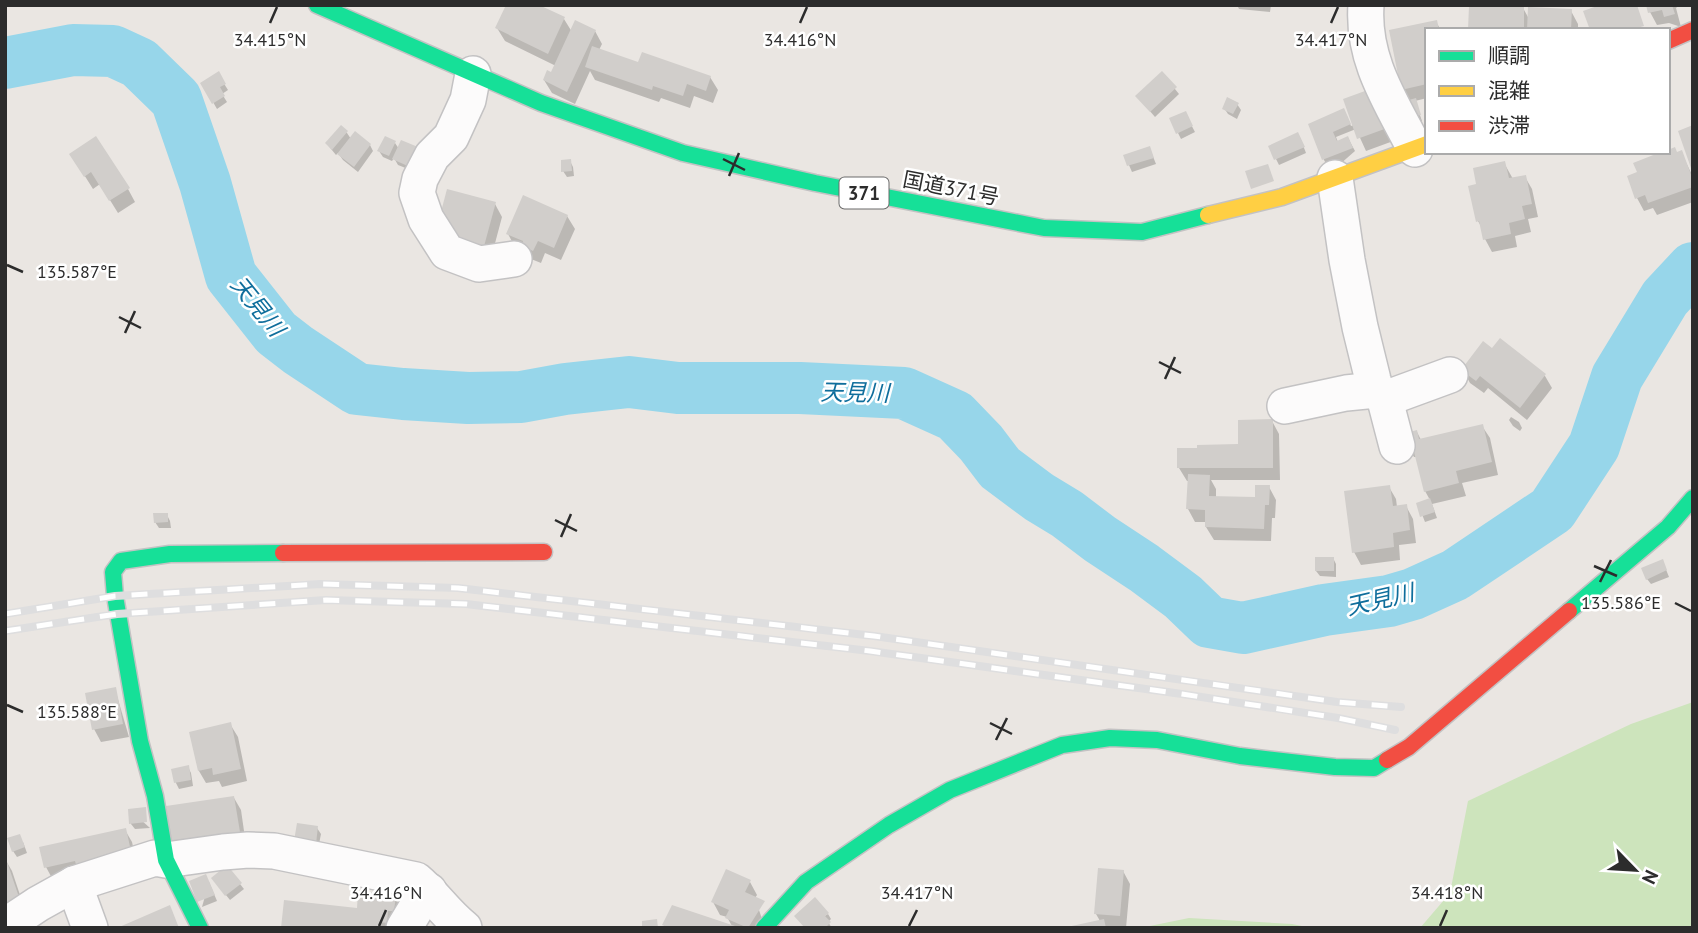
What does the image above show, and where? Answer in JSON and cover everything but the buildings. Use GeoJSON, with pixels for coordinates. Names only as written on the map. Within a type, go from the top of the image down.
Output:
{"type":"FeatureCollection","features":[{"type":"Feature","properties":{"kind":"main road","name":"国道371号"},"geometry":{"type":"LineString","coordinates":[[317,5],[541,103],[683,153],[815,183],[1044,228],[1142,232],[1282,197],[1421,147]]}},
{"type":"Feature","properties":{"kind":"main road"},"geometry":{"type":"LineString","coordinates":[[1670,40],[1693,30]]}},
{"type":"Feature","properties":{"kind":"main road"},"geometry":{"type":"LineString","coordinates":[[764,928],[806,882],[889,825],[950,790],[1062,745],[1110,738],[1157,740],[1240,756],[1335,767],[1374,768],[1409,747],[1668,527],[1693,498]]}},
{"type":"Feature","properties":{"kind":"main road"},"geometry":{"type":"LineString","coordinates":[[200,928],[166,860],[155,796],[140,741],[117,614],[113,572],[121,561],[170,554],[544,552]]}},
{"type":"Feature","properties":{"kind":"street"},"geometry":{"type":"LineString","coordinates":[[1366,5],[1369,52],[1379,78],[1421,147]]}},
{"type":"Feature","properties":{"kind":"street"},"geometry":{"type":"LineString","coordinates":[[473,74],[468,100],[451,137],[432,156],[420,179],[417,193],[426,219],[447,252],[479,264],[514,259]]}},
{"type":"Feature","properties":{"kind":"street"},"geometry":{"type":"LineString","coordinates":[[1335,178],[1360,327],[1397,446]]}},
{"type":"Feature","properties":{"kind":"street"},"geometry":{"type":"LineString","coordinates":[[1285,406],[1346,393],[1390,397],[1450,375]]}},
{"type":"Feature","properties":{"kind":"street"},"geometry":{"type":"LineString","coordinates":[[5,926],[74,884],[155,858],[166,860],[248,850],[274,851],[416,880],[464,928]]}},
{"type":"Feature","properties":{"kind":"street"},"geometry":{"type":"LineString","coordinates":[[74,884],[90,928]]}},
{"type":"Feature","properties":{"kind":"street"},"geometry":{"type":"LineString","coordinates":[[404,928],[429,891]]}},
{"type":"Feature","properties":{"kind":"green space"},"geometry":{"type":"Polygon","coordinates":[[[1693,702],[1693,928],[1420,928],[1450,893],[1468,801],[1631,724],[1693,702]]]}},
{"type":"Feature","properties":{"kind":"green space"},"geometry":{"type":"Polygon","coordinates":[[[1189,918],[1292,924],[1312,928],[1140,928],[1189,918]]]}},
{"type":"Feature","properties":{"kind":"waterway","name":"天見川"},"geometry":{"type":"LineString","coordinates":[[5,63],[73,50],[113,51],[139,63],[176,99],[205,183],[231,276],[276,333],[357,389],[468,398],[521,397],[629,382],[678,388],[800,388],[904,393],[955,416],[1000,468],[1144,568],[1183,597],[1209,622],[1243,628],[1324,610],[1389,601],[1413,594],[1455,575],[1552,510],[1594,446],[1617,377],[1665,298],[1693,268]]}},
{"type":"Feature","properties":{"kind":"railway"},"geometry":{"type":"LineString","coordinates":[[5,614],[115,596],[321,584],[458,588],[874,636],[1337,702],[1401,707]]}},
{"type":"Feature","properties":{"kind":"railway"},"geometry":{"type":"LineString","coordinates":[[5,631],[117,614],[326,600],[466,604],[870,651],[1182,694],[1338,718],[1395,730]]}},
{"type":"Feature","properties":{"kind":"traffic: fast"},"geometry":{"type":"LineString","coordinates":[[317,5],[541,103],[683,153],[815,183],[1044,228],[1142,232],[1208,215]]}},
{"type":"Feature","properties":{"kind":"traffic: fast"},"geometry":{"type":"LineString","coordinates":[[1569,611],[1668,527],[1693,498]]}},
{"type":"Feature","properties":{"kind":"traffic: fast"},"geometry":{"type":"LineString","coordinates":[[200,928],[166,860],[155,796],[140,741],[113,572],[121,561],[170,554],[283,553]]}},
{"type":"Feature","properties":{"kind":"traffic: fast"},"geometry":{"type":"LineString","coordinates":[[764,928],[806,882],[889,825],[950,790],[1062,745],[1110,738],[1157,740],[1240,756],[1335,767],[1374,768],[1387,760]]}},
{"type":"Feature","properties":{"kind":"traffic: slow"},"geometry":{"type":"LineString","coordinates":[[1208,215],[1282,197],[1425,145]]}},
{"type":"Feature","properties":{"kind":"traffic: jam"},"geometry":{"type":"LineString","coordinates":[[1670,40],[1693,30]]}},
{"type":"Feature","properties":{"kind":"traffic: jam"},"geometry":{"type":"LineString","coordinates":[[283,553],[544,552]]}},
{"type":"Feature","properties":{"kind":"traffic: jam"},"geometry":{"type":"LineString","coordinates":[[1387,760],[1409,747],[1569,611]]}}]}
